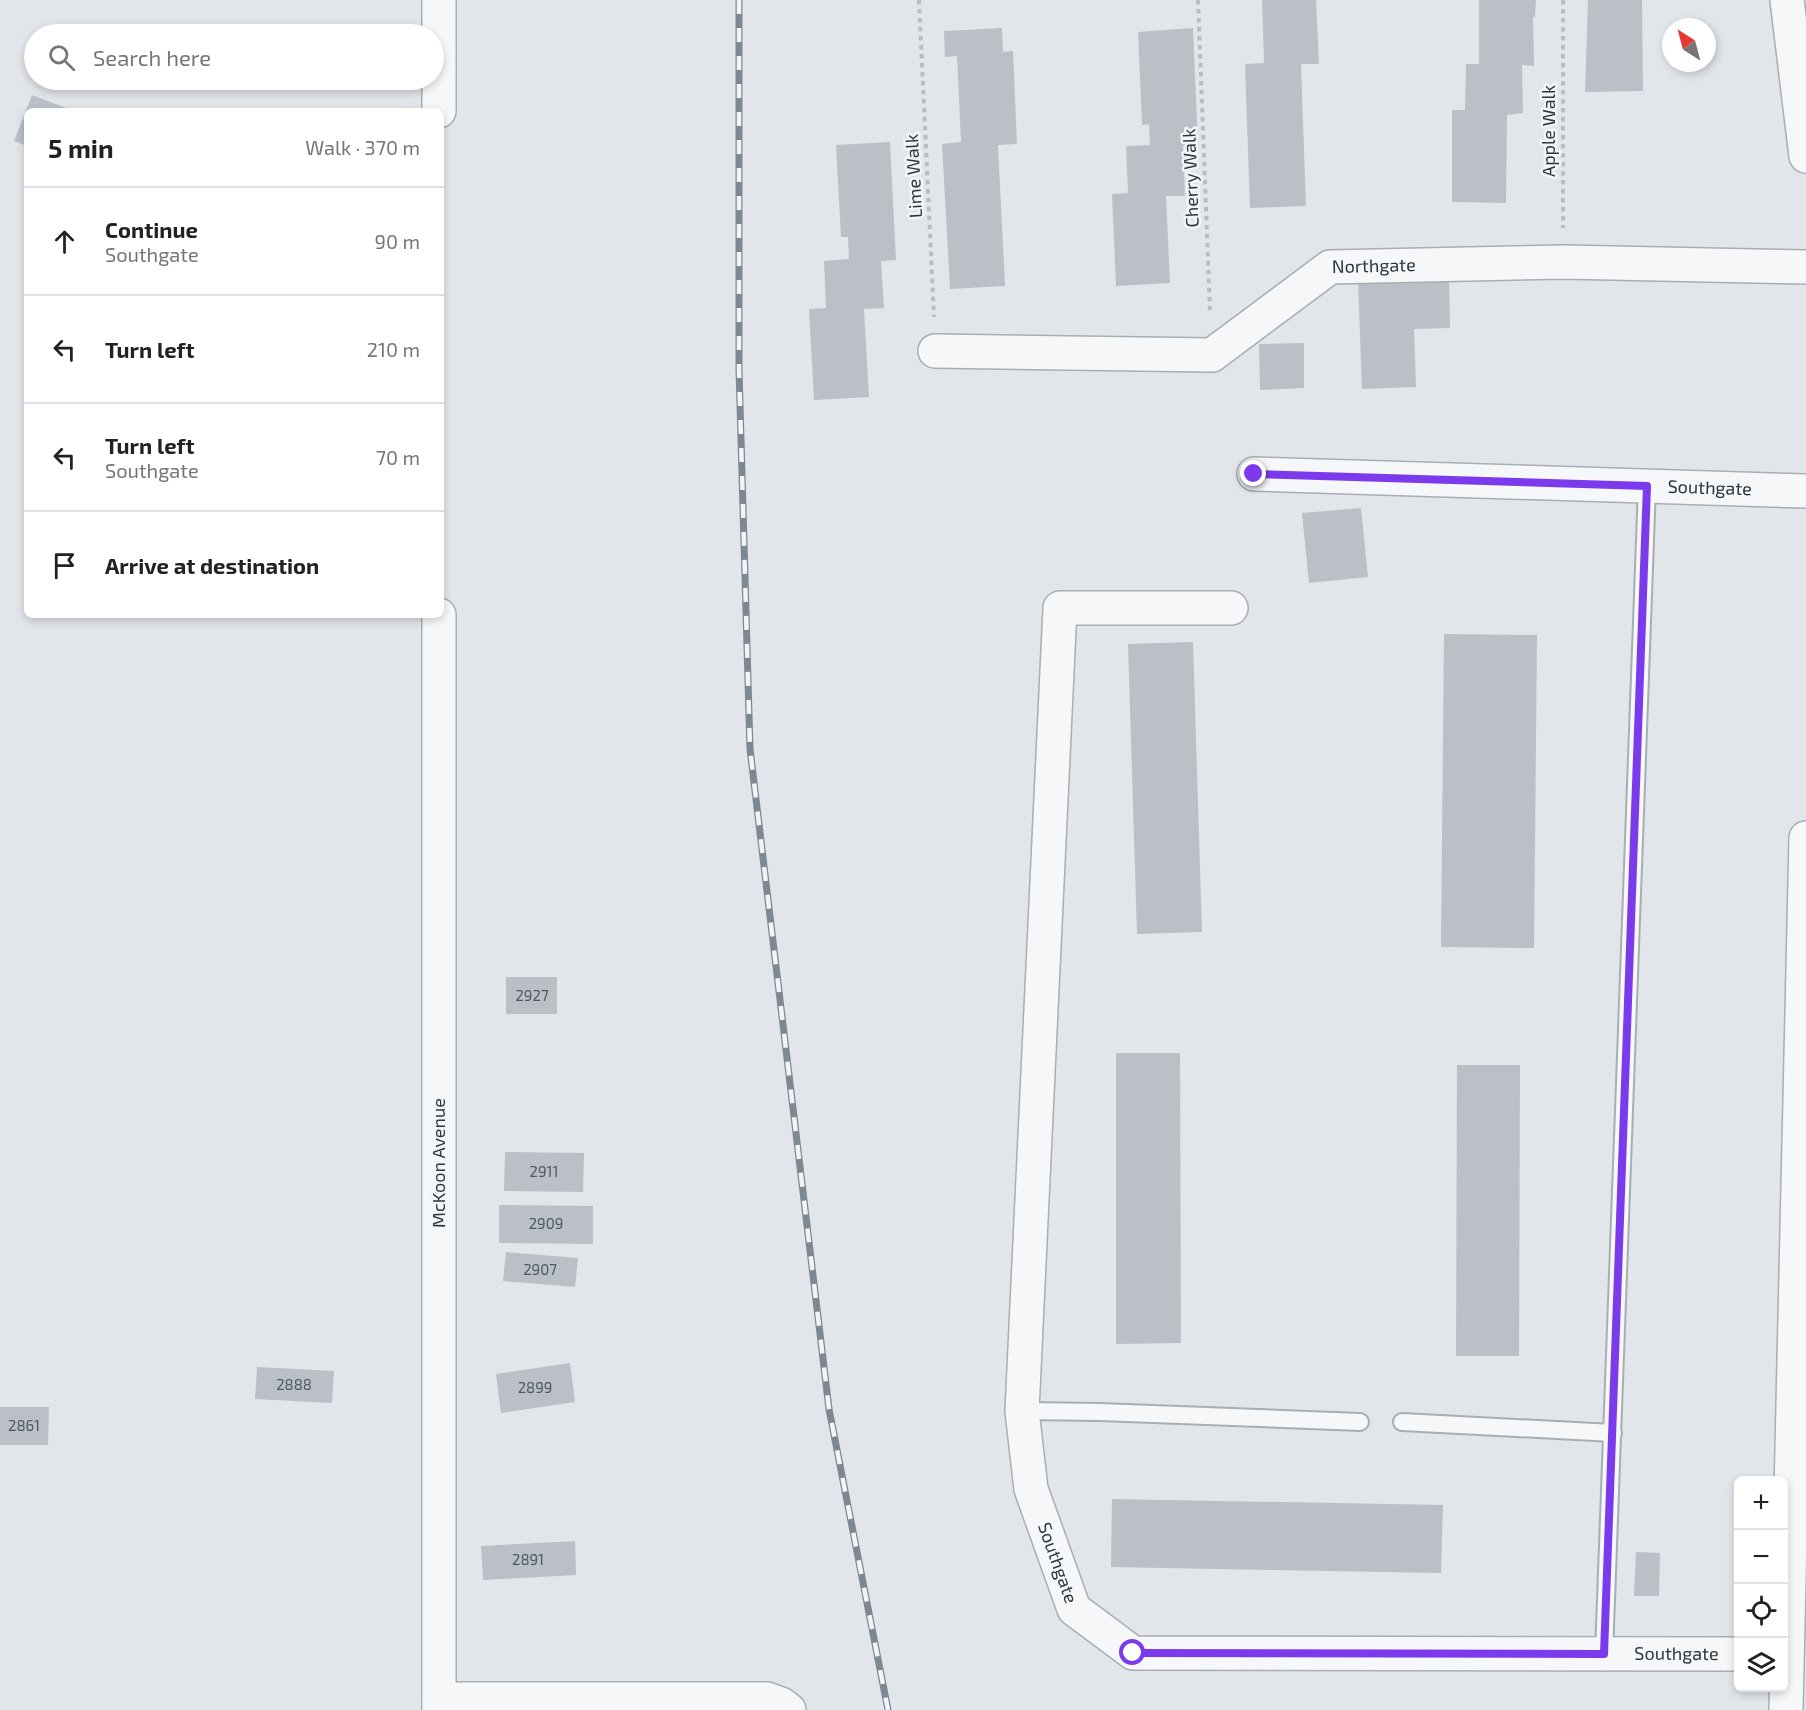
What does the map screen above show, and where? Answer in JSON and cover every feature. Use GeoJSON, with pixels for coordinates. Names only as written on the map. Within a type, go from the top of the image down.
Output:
{"type":"FeatureCollection","features":[{"type":"Feature","properties":{"kind":"street"},"geometry":{"type":"LineString","coordinates":[[439,0],[439,24]]}},
{"type":"Feature","properties":{"kind":"street"},"geometry":{"type":"LineString","coordinates":[[1787,0],[1806,150]]}},
{"type":"Feature","properties":{"kind":"street"},"geometry":{"type":"LineString","coordinates":[[439,90],[439,108]]}},
{"type":"Feature","properties":{"kind":"street","name":"Northgate"},"geometry":{"type":"LineString","coordinates":[[1212,355],[1330,267],[1563,262],[1806,267]]}},
{"type":"Feature","properties":{"kind":"street"},"geometry":{"type":"LineString","coordinates":[[935,351],[1212,355]]}},
{"type":"Feature","properties":{"kind":"street","name":"Southgate"},"geometry":{"type":"LineString","coordinates":[[1254,474],[1806,491]]}},
{"type":"Feature","properties":{"kind":"street","name":"Southgate"},"geometry":{"type":"LineString","coordinates":[[1231,608],[1060,608],[1022,1411],[1031,1489],[1074,1609],[1133,1653],[1734,1654]]}},
{"type":"Feature","properties":{"kind":"street","name":"McKoon Avenue"},"geometry":{"type":"LineString","coordinates":[[439,618],[439,1704]]}},
{"type":"Feature","properties":{"kind":"street"},"geometry":{"type":"LineString","coordinates":[[1785,1638],[1806,838]]}},
{"type":"Feature","properties":{"kind":"street"},"geometry":{"type":"LineString","coordinates":[[1786,1692],[1786,1710]]}},
{"type":"Feature","properties":{"kind":"street"},"geometry":{"type":"LineString","coordinates":[[439,1704],[767,1699],[789,1710]]}},
{"type":"Feature","properties":{"kind":"lane"},"geometry":{"type":"LineString","coordinates":[[1604,1654],[1647,486]]}},
{"type":"Feature","properties":{"kind":"lane"},"geometry":{"type":"LineString","coordinates":[[1022,1411],[1360,1422]]}},
{"type":"Feature","properties":{"kind":"lane"},"geometry":{"type":"LineString","coordinates":[[1402,1422],[1613,1433]]}},
{"type":"Feature","properties":{"kind":"path","name":"Lime Walk"},"geometry":{"type":"LineString","coordinates":[[919,0],[935,351]]}},
{"type":"Feature","properties":{"kind":"path","name":"Cherry Walk"},"geometry":{"type":"LineString","coordinates":[[1198,0],[1212,355]]}},
{"type":"Feature","properties":{"kind":"path","name":"Apple Walk"},"geometry":{"type":"LineString","coordinates":[[1563,0],[1563,262]]}},
{"type":"Feature","properties":{"kind":"building"},"geometry":{"type":"Polygon","coordinates":[[[1262,0],[1316,0],[1319,64],[1301,64],[1306,206],[1250,208],[1245,64],[1264,63],[1262,0]]]}},
{"type":"Feature","properties":{"kind":"building"},"geometry":{"type":"Polygon","coordinates":[[[1479,0],[1536,0],[1535,17],[1533,17],[1534,66],[1522,65],[1523,113],[1507,115],[1506,203],[1452,202],[1452,110],[1465,110],[1466,64],[1479,64],[1479,0]]]}},
{"type":"Feature","properties":{"kind":"building"},"geometry":{"type":"Polygon","coordinates":[[[1588,0],[1642,0],[1643,91],[1585,92],[1588,0]]]}},
{"type":"Feature","properties":{"kind":"building"},"geometry":{"type":"Polygon","coordinates":[[[1002,28],[1003,52],[1013,51],[1017,144],[998,145],[1005,286],[950,289],[942,144],[961,142],[957,56],[945,57],[944,31],[1002,28]]]}},
{"type":"Feature","properties":{"kind":"building"},"geometry":{"type":"Polygon","coordinates":[[[1193,28],[1198,145],[1183,146],[1185,196],[1166,196],[1170,283],[1116,286],[1112,194],[1128,193],[1126,146],[1150,145],[1149,124],[1142,125],[1138,32],[1193,28]]]}},
{"type":"Feature","properties":{"kind":"building"},"geometry":{"type":"Polygon","coordinates":[[[32,95],[66,108],[27,108],[32,95]]]}},
{"type":"Feature","properties":{"kind":"building"},"geometry":{"type":"Polygon","coordinates":[[[24,115],[24,145],[14,141],[24,115]]]}},
{"type":"Feature","properties":{"kind":"building"},"geometry":{"type":"Polygon","coordinates":[[[890,142],[896,260],[881,261],[884,308],[864,309],[869,397],[814,400],[809,309],[826,308],[824,261],[849,259],[848,237],[841,237],[836,145],[890,142]]]}},
{"type":"Feature","properties":{"kind":"building"},"geometry":{"type":"Polygon","coordinates":[[[1449,277],[1450,328],[1414,329],[1416,387],[1362,389],[1358,281],[1449,277]]]}},
{"type":"Feature","properties":{"kind":"building"},"geometry":{"type":"Polygon","coordinates":[[[1304,343],[1304,388],[1260,390],[1259,344],[1304,343]]]}},
{"type":"Feature","properties":{"kind":"building"},"geometry":{"type":"Polygon","coordinates":[[[1361,508],[1368,577],[1309,583],[1302,513],[1361,508]]]}},
{"type":"Feature","properties":{"kind":"building"},"geometry":{"type":"Polygon","coordinates":[[[1444,634],[1537,635],[1534,948],[1441,947],[1444,634]]]}},
{"type":"Feature","properties":{"kind":"building"},"geometry":{"type":"Polygon","coordinates":[[[1193,642],[1202,932],[1137,934],[1128,644],[1193,642]]]}},
{"type":"Feature","properties":{"kind":"building"},"geometry":{"type":"Polygon","coordinates":[[[506,977],[557,977],[557,1014],[506,1014],[506,977]]]}},
{"type":"Feature","properties":{"kind":"building"},"geometry":{"type":"Polygon","coordinates":[[[1116,1053],[1180,1053],[1181,1343],[1116,1344],[1116,1053]]]}},
{"type":"Feature","properties":{"kind":"building"},"geometry":{"type":"Polygon","coordinates":[[[1457,1065],[1520,1065],[1519,1356],[1456,1356],[1457,1065]]]}},
{"type":"Feature","properties":{"kind":"building"},"geometry":{"type":"Polygon","coordinates":[[[505,1152],[584,1153],[583,1192],[504,1191],[505,1152]]]}},
{"type":"Feature","properties":{"kind":"building"},"geometry":{"type":"Polygon","coordinates":[[[499,1205],[593,1206],[593,1244],[499,1243],[499,1205]]]}},
{"type":"Feature","properties":{"kind":"building"},"geometry":{"type":"Polygon","coordinates":[[[506,1252],[578,1258],[575,1287],[503,1281],[506,1252]]]}},
{"type":"Feature","properties":{"kind":"building"},"geometry":{"type":"Polygon","coordinates":[[[570,1363],[575,1402],[501,1413],[496,1374],[570,1363]]]}},
{"type":"Feature","properties":{"kind":"building"},"geometry":{"type":"Polygon","coordinates":[[[257,1367],[334,1371],[332,1403],[255,1399],[257,1367]]]}},
{"type":"Feature","properties":{"kind":"building"},"geometry":{"type":"Polygon","coordinates":[[[0,1407],[49,1407],[48,1445],[0,1445],[0,1407]]]}},
{"type":"Feature","properties":{"kind":"building"},"geometry":{"type":"Polygon","coordinates":[[[1112,1499],[1443,1505],[1441,1573],[1111,1567],[1112,1499]]]}},
{"type":"Feature","properties":{"kind":"building"},"geometry":{"type":"Polygon","coordinates":[[[575,1541],[576,1575],[483,1580],[481,1546],[575,1541]]]}},
{"type":"Feature","properties":{"kind":"building"},"geometry":{"type":"Polygon","coordinates":[[[1636,1552],[1660,1553],[1659,1596],[1634,1596],[1636,1552]]]}},
{"type":"Feature","properties":{"kind":"railway"},"geometry":{"type":"LineString","coordinates":[[739,0],[739,370],[750,749],[829,1409],[888,1710]]}},
{"type":"Feature","properties":{"kind":"route"},"geometry":{"type":"LineString","coordinates":[[1133,1653],[1604,1654],[1647,486],[1254,474]]}}]}
